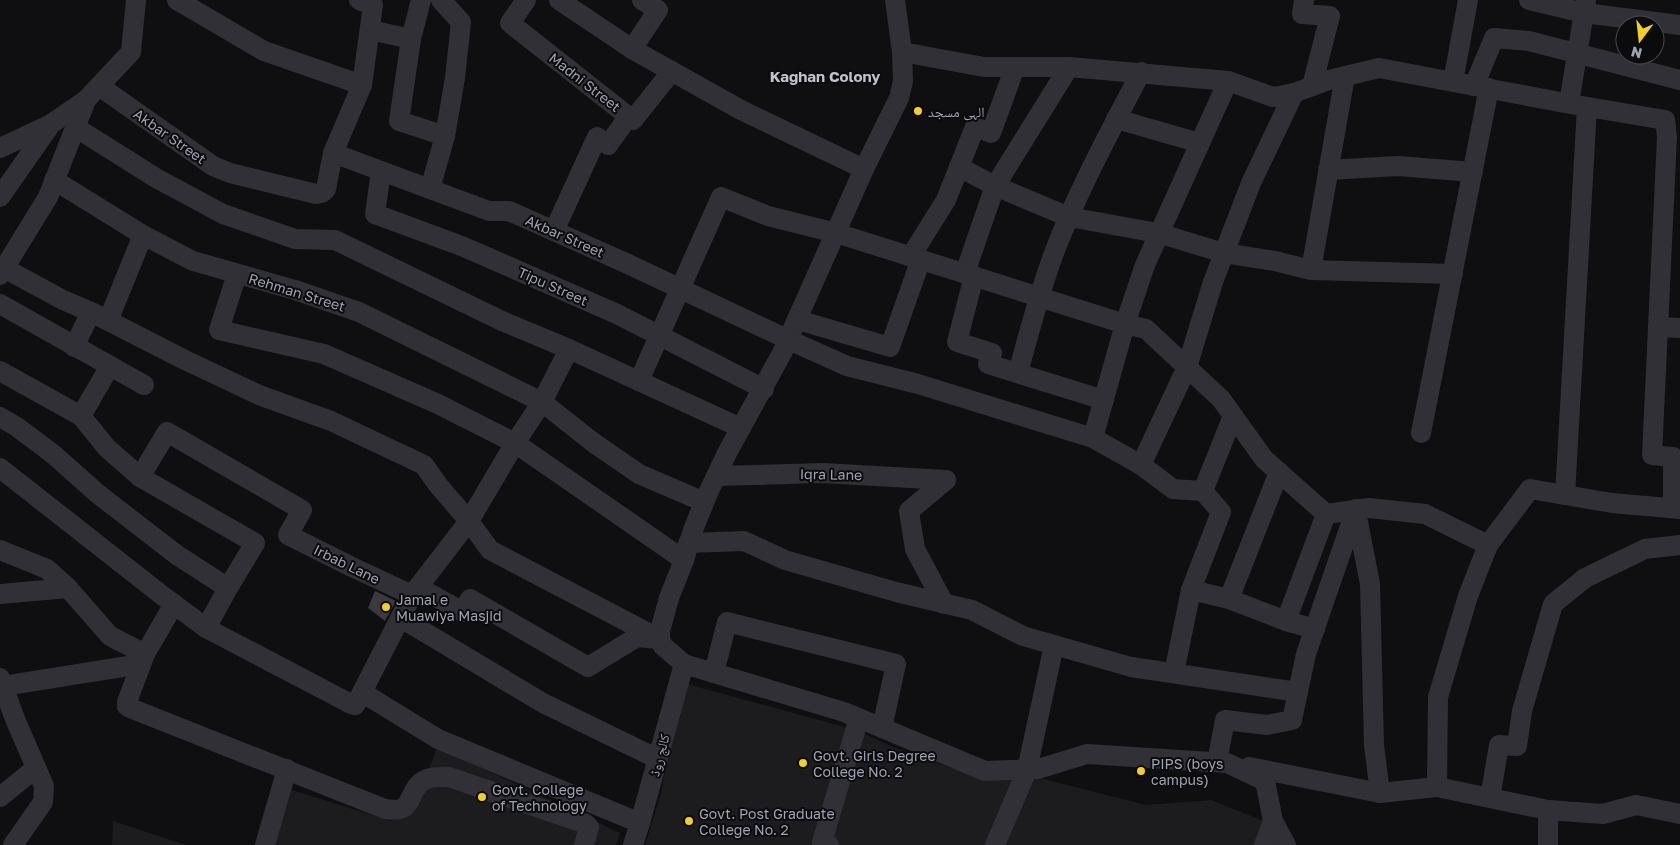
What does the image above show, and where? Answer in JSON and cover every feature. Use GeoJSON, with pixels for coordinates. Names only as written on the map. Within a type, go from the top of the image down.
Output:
{"type":"FeatureCollection","features":[{"type":"Feature","properties":{"kind":"street"},"geometry":{"type":"LineString","coordinates":[[0,148],[51,124],[93,93],[131,52],[136,0]]}},
{"type":"Feature","properties":{"kind":"street"},"geometry":{"type":"LineString","coordinates":[[177,0],[264,51],[362,86]]}},
{"type":"Feature","properties":{"kind":"street","name":"Akbar Street"},"geometry":{"type":"LineString","coordinates":[[93,93],[213,166],[230,173],[316,194],[322,193],[326,189],[333,153],[362,86],[373,5],[358,0]]}},
{"type":"Feature","properties":{"kind":"street"},"geometry":{"type":"LineString","coordinates":[[421,0],[411,39],[399,122],[445,136]]}},
{"type":"Feature","properties":{"kind":"street"},"geometry":{"type":"LineString","coordinates":[[430,189],[445,136],[455,78],[461,22],[441,0]]}},
{"type":"Feature","properties":{"kind":"street","name":"Madni Street"},"geometry":{"type":"LineString","coordinates":[[526,0],[510,23],[633,120],[672,71]]}},
{"type":"Feature","properties":{"kind":"street"},"geometry":{"type":"LineString","coordinates":[[559,0],[632,49],[741,110],[864,169]]}},
{"type":"Feature","properties":{"kind":"street"},"geometry":{"type":"LineString","coordinates":[[632,49],[658,10],[642,0]]}},
{"type":"Feature","properties":{"kind":"street"},"geometry":{"type":"LineString","coordinates":[[895,0],[902,52],[902,90],[864,169],[798,320],[704,502],[668,598],[660,631],[660,639],[663,646],[684,664],[844,712],[985,771],[1038,770],[1087,754],[1222,762],[1380,793],[1437,787],[1548,810],[1603,814],[1636,804],[1680,814]]}},
{"type":"Feature","properties":{"kind":"street"},"geometry":{"type":"LineString","coordinates":[[1304,0],[1302,14],[1330,16],[1312,86]]}},
{"type":"Feature","properties":{"kind":"street"},"geometry":{"type":"LineString","coordinates":[[1453,82],[1468,0]]}},
{"type":"Feature","properties":{"kind":"street"},"geometry":{"type":"LineString","coordinates":[[1529,0],[1585,6],[1680,25]]}},
{"type":"Feature","properties":{"kind":"street"},"geometry":{"type":"LineString","coordinates":[[1565,495],[1578,105],[1577,53],[1585,6]]}},
{"type":"Feature","properties":{"kind":"street"},"geometry":{"type":"LineString","coordinates":[[370,30],[411,39]]}},
{"type":"Feature","properties":{"kind":"street"},"geometry":{"type":"LineString","coordinates":[[1421,433],[1473,172],[1481,87],[1494,38],[1529,41],[1680,80]]}},
{"type":"Feature","properties":{"kind":"street"},"geometry":{"type":"LineString","coordinates":[[902,52],[984,67],[1069,67],[1228,81],[1273,97],[1294,93],[1345,76],[1379,68],[1665,120],[1672,179],[1658,327],[1652,455],[1672,457],[1677,509],[1612,503],[1530,489],[1488,545],[1468,596],[1438,697],[1437,787]]}},
{"type":"Feature","properties":{"kind":"street"},"geometry":{"type":"LineString","coordinates":[[798,320],[890,347],[916,258],[946,200],[975,127],[992,133],[1015,67]]}},
{"type":"Feature","properties":{"kind":"street"},"geometry":{"type":"LineString","coordinates":[[1069,67],[996,186],[969,275],[957,342],[992,353],[988,364],[1104,400]]}},
{"type":"Feature","properties":{"kind":"street"},"geometry":{"type":"LineString","coordinates":[[1018,373],[1039,297],[1069,217],[1087,176],[1141,72]]}},
{"type":"Feature","properties":{"kind":"street"},"geometry":{"type":"LineString","coordinates":[[1311,270],[1345,76]]}},
{"type":"Feature","properties":{"kind":"street"},"geometry":{"type":"LineString","coordinates":[[1093,438],[1125,324],[1144,265],[1228,81]]}},
{"type":"Feature","properties":{"kind":"street"},"geometry":{"type":"LineString","coordinates":[[93,93],[75,127],[48,197],[2,272],[100,316],[183,360],[259,395],[331,421],[424,465],[490,550],[660,639]]}},
{"type":"Feature","properties":{"kind":"street"},"geometry":{"type":"LineString","coordinates":[[1141,465],[1187,367],[1213,282],[1251,183],[1294,93]]}},
{"type":"Feature","properties":{"kind":"street"},"geometry":{"type":"LineString","coordinates":[[554,231],[597,137],[608,144],[628,116]]}},
{"type":"Feature","properties":{"kind":"street"},"geometry":{"type":"LineString","coordinates":[[1116,119],[1200,143]]}},
{"type":"Feature","properties":{"kind":"street"},"geometry":{"type":"LineString","coordinates":[[0,197],[51,124]]}},
{"type":"Feature","properties":{"kind":"street"},"geometry":{"type":"LineString","coordinates":[[75,127],[156,178],[222,214],[295,239],[335,240],[502,321],[569,349],[741,428]]}},
{"type":"Feature","properties":{"kind":"street","name":"Akbar Street"},"geometry":{"type":"LineString","coordinates":[[333,153],[489,211],[508,211],[848,366],[918,384],[1093,438],[1141,465],[1173,489],[1203,491]]}},
{"type":"Feature","properties":{"kind":"street"},"geometry":{"type":"LineString","coordinates":[[1328,170],[1398,166],[1473,172]]}},
{"type":"Feature","properties":{"kind":"street"},"geometry":{"type":"LineString","coordinates":[[959,167],[996,186],[1069,217],[1158,233],[1224,254],[1275,261],[1311,270],[1453,274]]}},
{"type":"Feature","properties":{"kind":"street","name":"Tipu Street"},"geometry":{"type":"LineString","coordinates":[[381,171],[375,214],[464,247],[616,314],[764,388]]}},
{"type":"Feature","properties":{"kind":"street","name":"Rehman Street"},"geometry":{"type":"LineString","coordinates":[[54,180],[143,235],[193,261],[295,290],[359,312],[542,402],[594,443],[640,474],[704,502]]}},
{"type":"Feature","properties":{"kind":"street"},"geometry":{"type":"LineString","coordinates":[[639,381],[721,197],[768,216],[836,233],[1146,329],[1221,399],[1264,459],[1326,514]]}},
{"type":"Feature","properties":{"kind":"street"},"geometry":{"type":"LineString","coordinates":[[74,346],[100,316],[143,235]]}},
{"type":"Feature","properties":{"kind":"street"},"geometry":{"type":"LineString","coordinates":[[237,274],[219,330],[324,354],[438,404],[515,443],[686,552],[744,541],[786,560],[896,592],[972,610],[1023,636],[1131,667],[1298,692]]}},
{"type":"Feature","properties":{"kind":"street"},"geometry":{"type":"LineString","coordinates":[[0,304],[144,385]]}},
{"type":"Feature","properties":{"kind":"street"},"geometry":{"type":"LineString","coordinates":[[1658,327],[1680,328]]}},
{"type":"Feature","properties":{"kind":"street"},"geometry":{"type":"LineString","coordinates":[[0,468],[206,628],[355,705],[415,591],[469,521],[515,443],[542,402],[569,349]]}},
{"type":"Feature","properties":{"kind":"street"},"geometry":{"type":"LineString","coordinates":[[82,416],[110,366]]}},
{"type":"Feature","properties":{"kind":"street"},"geometry":{"type":"LineString","coordinates":[[0,371],[82,416],[107,448],[140,477],[255,543],[206,628]]}},
{"type":"Feature","properties":{"kind":"street"},"geometry":{"type":"LineString","coordinates":[[1174,673],[1191,590],[1221,512],[1203,491],[1233,416]]}},
{"type":"Feature","properties":{"kind":"street"},"geometry":{"type":"LineString","coordinates":[[0,417],[17,427],[53,454],[98,494],[177,555],[228,588]]}},
{"type":"Feature","properties":{"kind":"street","name":"Irbab Lane"},"geometry":{"type":"LineString","coordinates":[[140,477],[166,432],[302,510],[288,535],[350,566],[415,591]]}},
{"type":"Feature","properties":{"kind":"street"},"geometry":{"type":"LineString","coordinates":[[1229,599],[1279,472]]}},
{"type":"Feature","properties":{"kind":"street","name":"Iqra Lane"},"geometry":{"type":"LineString","coordinates":[[716,476],[823,473],[946,480],[909,511],[915,549],[944,604]]}},
{"type":"Feature","properties":{"kind":"street"},"geometry":{"type":"LineString","coordinates":[[1326,514],[1369,508],[1425,514],[1488,545]]}},
{"type":"Feature","properties":{"kind":"street"},"geometry":{"type":"LineString","coordinates":[[1222,762],[1225,720],[1267,725],[1292,720],[1306,654],[1356,509]]}},
{"type":"Feature","properties":{"kind":"street"},"geometry":{"type":"LineString","coordinates":[[1356,509],[1370,584],[1374,745],[1380,793]]}},
{"type":"Feature","properties":{"kind":"street"},"geometry":{"type":"LineString","coordinates":[[1286,621],[1326,514]]}},
{"type":"Feature","properties":{"kind":"street"},"geometry":{"type":"LineString","coordinates":[[1490,798],[1499,745],[1517,746],[1522,711],[1553,604],[1585,578],[1645,549],[1680,546]]}},
{"type":"Feature","properties":{"kind":"street"},"geometry":{"type":"LineString","coordinates":[[0,550],[47,569],[68,588],[110,636],[143,659]]}},
{"type":"Feature","properties":{"kind":"street"},"geometry":{"type":"LineString","coordinates":[[0,594],[68,588]]}},
{"type":"Feature","properties":{"kind":"street"},"geometry":{"type":"LineString","coordinates":[[1191,590],[1229,599],[1286,621],[1315,629]]}},
{"type":"Feature","properties":{"kind":"street"},"geometry":{"type":"LineString","coordinates":[[415,591],[463,612],[470,599],[588,667],[637,637],[660,639]]}},
{"type":"Feature","properties":{"kind":"street"},"geometry":{"type":"LineString","coordinates":[[174,604],[143,659],[127,706],[385,808],[397,810],[407,805],[420,783],[434,776],[449,777],[586,824],[589,827],[584,845]]}},
{"type":"Feature","properties":{"kind":"street"},"geometry":{"type":"LineString","coordinates":[[401,618],[543,704],[658,759]]}},
{"type":"Feature","properties":{"kind":"street"},"geometry":{"type":"LineString","coordinates":[[714,673],[727,622],[896,664],[882,728]]}},
{"type":"Feature","properties":{"kind":"street"},"geometry":{"type":"LineString","coordinates":[[995,845],[1027,770],[1054,645]]}},
{"type":"Feature","properties":{"kind":"street"},"geometry":{"type":"LineString","coordinates":[[13,845],[43,802],[44,786],[2,691],[143,659]]}},
{"type":"Feature","properties":{"kind":"street","name":"کالج روڈ"},"geometry":{"type":"LineString","coordinates":[[633,845],[684,664]]}},
{"type":"Feature","properties":{"kind":"street"},"geometry":{"type":"LineString","coordinates":[[363,693],[438,739],[640,823]]}},
{"type":"Feature","properties":{"kind":"street"},"geometry":{"type":"LineString","coordinates":[[829,845],[822,842],[859,718]]}},
{"type":"Feature","properties":{"kind":"street"},"geometry":{"type":"LineString","coordinates":[[1222,762],[1265,781],[1273,822],[1286,845]]}},
{"type":"Feature","properties":{"kind":"street"},"geometry":{"type":"LineString","coordinates":[[0,797],[36,768]]}},
{"type":"Feature","properties":{"kind":"street"},"geometry":{"type":"LineString","coordinates":[[265,845],[287,769]]}},
{"type":"Feature","properties":{"kind":"street"},"geometry":{"type":"LineString","coordinates":[[1548,810],[1548,845]]}},
{"type":"Feature","properties":{"kind":"street"},"geometry":{"type":"LineString","coordinates":[[1264,845],[1273,822]]}},
{"type":"Feature","properties":{"kind":"shaded area","name":"Govt. Girls Degree College No. 2"},"geometry":{"type":"Polygon","coordinates":[[[683,683],[856,730],[895,748],[985,780],[1043,779],[1146,805],[1211,800],[1266,822],[1278,845],[645,845],[660,797],[683,683]]]}},
{"type":"Feature","properties":{"kind":"shaded area","name":"Govt. College of Technology"},"geometry":{"type":"Polygon","coordinates":[[[437,747],[620,833],[616,845],[269,845],[286,788],[391,821],[416,806],[437,747]]]}},
{"type":"Feature","properties":{"kind":"shaded area"},"geometry":{"type":"Polygon","coordinates":[[[113,821],[186,845],[112,845],[113,821]]]}},
{"type":"Feature","properties":{"kind":"building","name":"Jamal e Muawiya Masjid"},"geometry":{"type":"Polygon","coordinates":[[[375,591],[396,601],[385,621],[368,608],[375,591]]]}},
{"type":"Feature","properties":{"kind":"place","name":"الہی مسجد"},"geometry":{"type":"Point","coordinates":[918,111]}},
{"type":"Feature","properties":{"kind":"place","name":"Jamal e Muawiya Masjid"},"geometry":{"type":"Point","coordinates":[386,607]}},
{"type":"Feature","properties":{"kind":"place","name":"Govt. Girls Degree College No. 2"},"geometry":{"type":"Point","coordinates":[803,763]}},
{"type":"Feature","properties":{"kind":"place","name":"PIPS (boys campus)"},"geometry":{"type":"Point","coordinates":[1141,771]}},
{"type":"Feature","properties":{"kind":"place","name":"Govt. College of Technology"},"geometry":{"type":"Point","coordinates":[482,797]}},
{"type":"Feature","properties":{"kind":"place","name":"Govt. Post Graduate College No. 2"},"geometry":{"type":"Point","coordinates":[689,821]}},
{"type":"Feature","properties":{"kind":"district","name":"Kaghan Colony"},"geometry":{"type":"Point","coordinates":[825,76]}}]}
